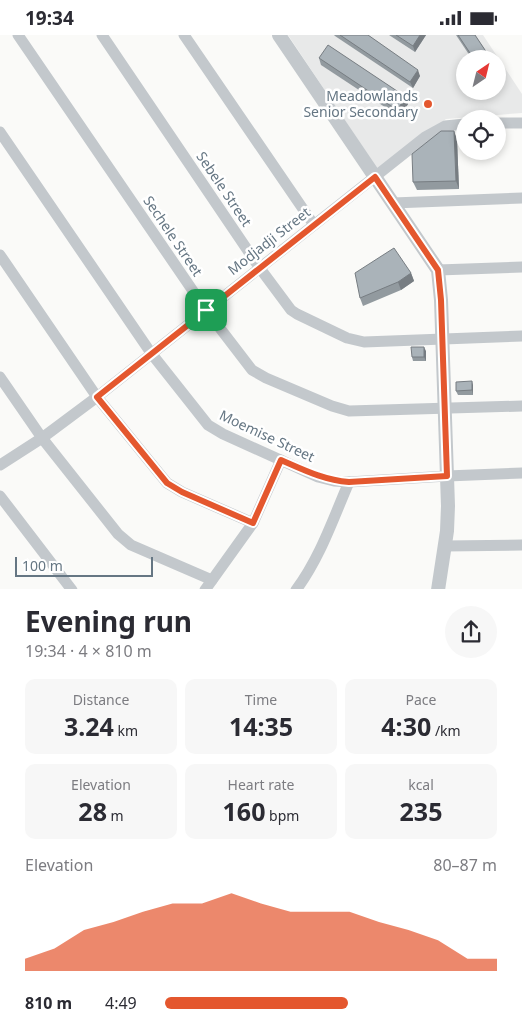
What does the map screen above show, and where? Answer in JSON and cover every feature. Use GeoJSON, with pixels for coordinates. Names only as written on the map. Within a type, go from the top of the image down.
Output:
{"type":"FeatureCollection","features":[{"type":"Feature","properties":{"kind":"street","name":"Sechele Street"},"geometry":{"type":"LineString","coordinates":[[18,35],[206,310],[246,362],[257,373],[332,406],[349,411],[522,406]]}},
{"type":"Feature","properties":{"kind":"street","name":"Sebele Street"},"geometry":{"type":"LineString","coordinates":[[102,35],[259,267],[291,310],[308,321],[346,338],[364,342],[522,336]]}},
{"type":"Feature","properties":{"kind":"street"},"geometry":{"type":"LineString","coordinates":[[184,35],[314,225]]}},
{"type":"Feature","properties":{"kind":"street"},"geometry":{"type":"LineString","coordinates":[[279,35],[438,270],[448,515],[438,589]]}},
{"type":"Feature","properties":{"kind":"street"},"geometry":{"type":"LineString","coordinates":[[506,123],[522,123]]}},
{"type":"Feature","properties":{"kind":"street","name":"Modjadji Street"},"geometry":{"type":"LineString","coordinates":[[0,465],[42,439],[97,397],[259,267],[436,129],[456,125]]}},
{"type":"Feature","properties":{"kind":"street","name":"Moemise Street"},"geometry":{"type":"LineString","coordinates":[[0,132],[151,353],[208,425],[223,434],[326,479],[349,482],[522,473]]}},
{"type":"Feature","properties":{"kind":"street"},"geometry":{"type":"LineString","coordinates":[[393,203],[522,198]]}},
{"type":"Feature","properties":{"kind":"street"},"geometry":{"type":"LineString","coordinates":[[0,255],[97,397],[167,483],[182,492],[253,523]]}},
{"type":"Feature","properties":{"kind":"street"},"geometry":{"type":"LineString","coordinates":[[438,270],[522,267]]}},
{"type":"Feature","properties":{"kind":"street"},"geometry":{"type":"LineString","coordinates":[[0,377],[42,439],[105,519],[125,541],[208,585],[253,523],[281,460]]}},
{"type":"Feature","properties":{"kind":"street"},"geometry":{"type":"LineString","coordinates":[[296,589],[316,559],[349,482]]}},
{"type":"Feature","properties":{"kind":"street"},"geometry":{"type":"LineString","coordinates":[[0,496],[72,589]]}},
{"type":"Feature","properties":{"kind":"street"},"geometry":{"type":"LineString","coordinates":[[445,546],[522,545]]}},
{"type":"Feature","properties":{"kind":"shaded area","name":"Meadowlands Senior Secondary"},"geometry":{"type":"Polygon","coordinates":[[[288,35],[483,35],[493,50],[456,50],[456,100],[506,100],[506,70],[522,94],[522,113],[506,114],[506,110],[456,110],[456,118],[446,119],[378,170],[288,35]]]}},
{"type":"Feature","properties":{"kind":"building"},"geometry":{"type":"Polygon","coordinates":[[[340,35],[368,35],[418,70],[410,82],[340,35]]]}},
{"type":"Feature","properties":{"kind":"building"},"geometry":{"type":"Polygon","coordinates":[[[396,35],[420,35],[413,46],[396,35]]]}},
{"type":"Feature","properties":{"kind":"building"},"geometry":{"type":"Polygon","coordinates":[[[458,35],[475,35],[485,50],[468,50],[458,35]]]}},
{"type":"Feature","properties":{"kind":"building"},"geometry":{"type":"Polygon","coordinates":[[[328,45],[406,97],[397,110],[319,58],[328,45]]]}},
{"type":"Feature","properties":{"kind":"building"},"geometry":{"type":"Polygon","coordinates":[[[441,131],[454,131],[456,181],[413,182],[412,154],[441,131]]]}},
{"type":"Feature","properties":{"kind":"building"},"geometry":{"type":"Polygon","coordinates":[[[394,248],[411,273],[398,282],[360,298],[355,273],[394,248]]]}},
{"type":"Feature","properties":{"kind":"building"},"geometry":{"type":"Polygon","coordinates":[[[411,347],[424,347],[424,357],[412,357],[411,347]]]}},
{"type":"Feature","properties":{"kind":"building"},"geometry":{"type":"Polygon","coordinates":[[[472,381],[472,390],[456,391],[456,382],[472,381]]]}},
{"type":"Feature","properties":{"kind":"place","name":"Meadowlands Senior Secondary"},"geometry":{"type":"Point","coordinates":[428,104]}},
{"type":"Feature","properties":{"kind":"route"},"geometry":{"type":"LineString","coordinates":[[375,177],[438,270],[441,300],[447,476],[349,482],[334,481],[318,477],[281,460],[253,523],[174,488],[157,472],[97,397],[206,310],[375,177]]}}]}
